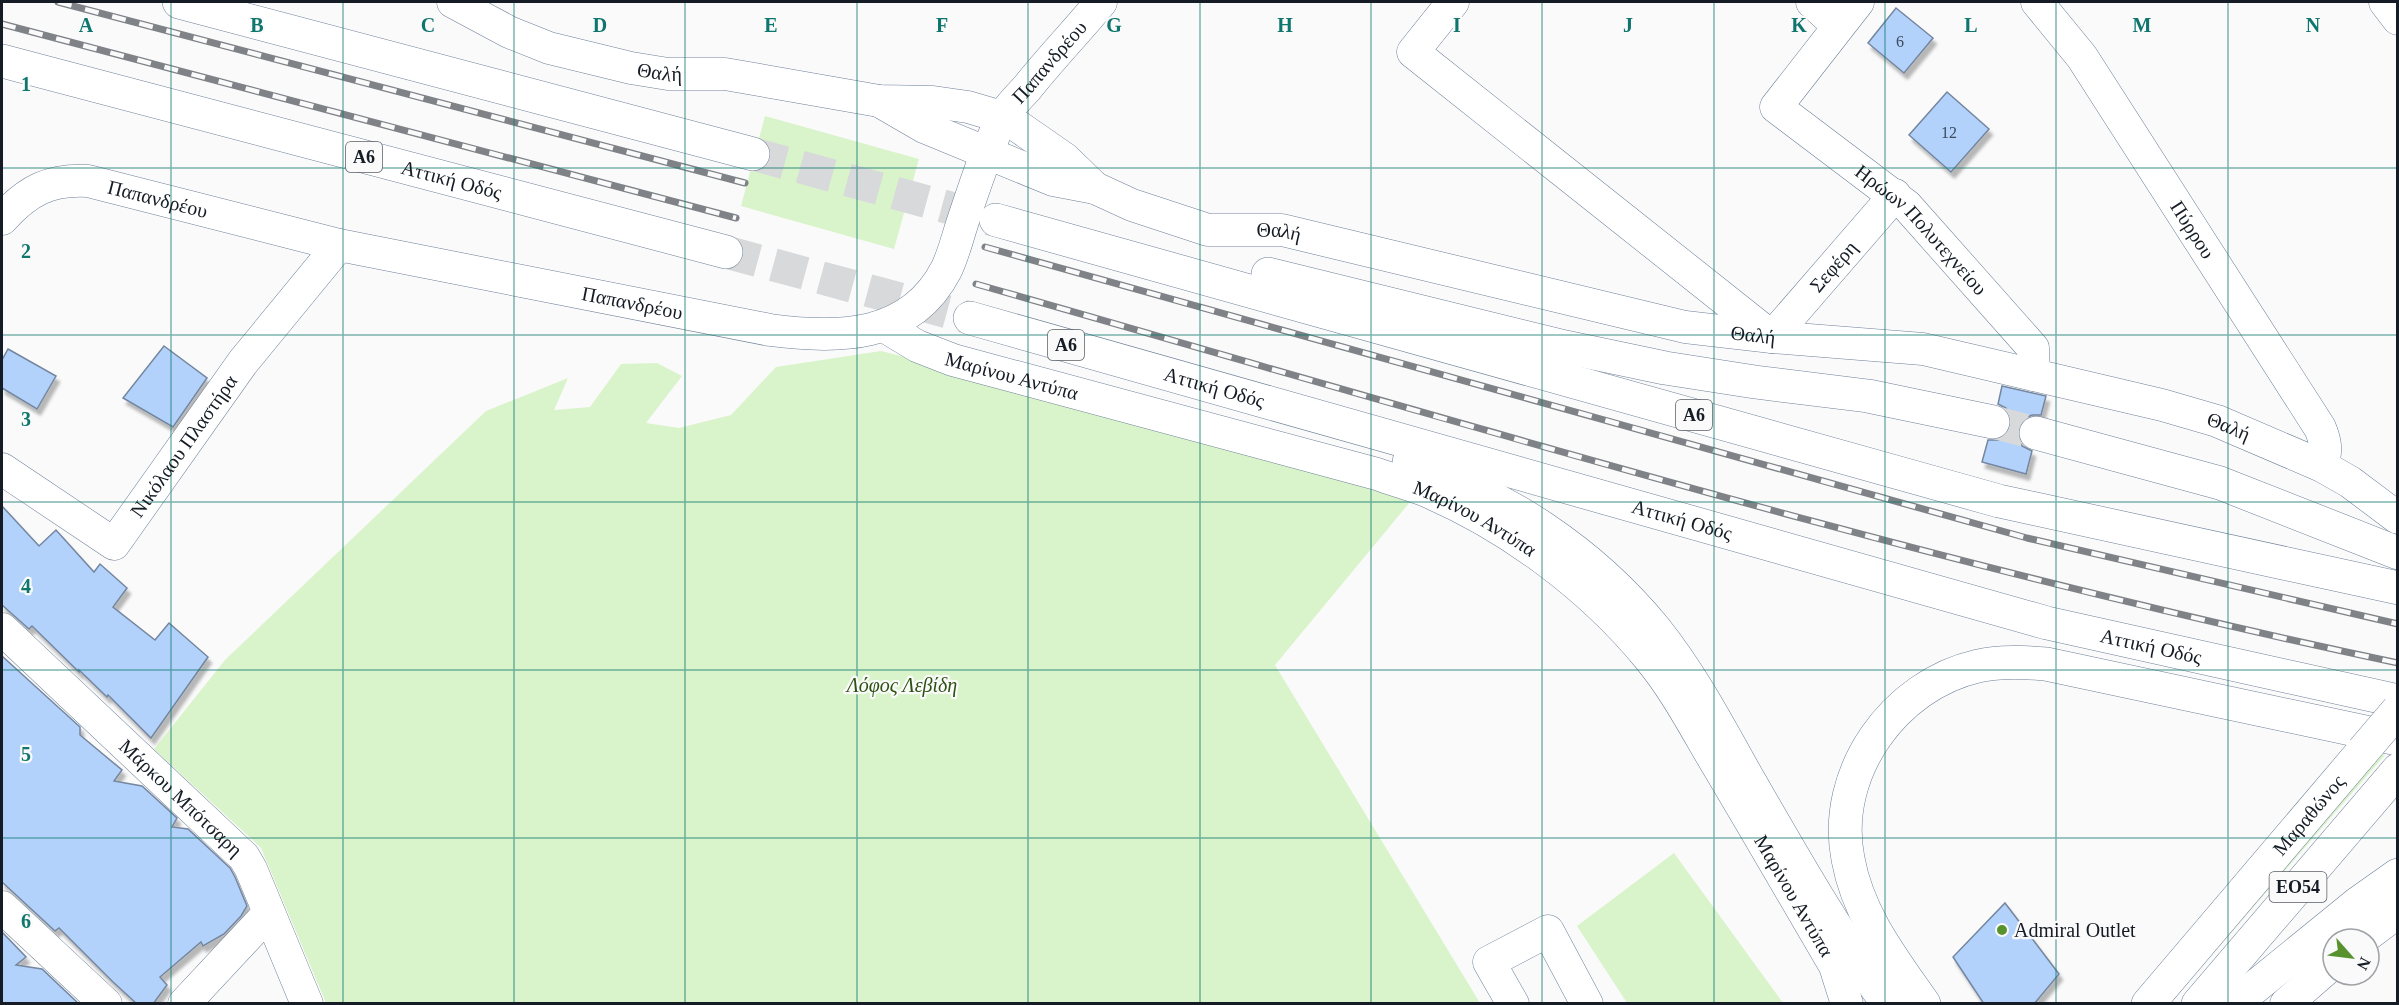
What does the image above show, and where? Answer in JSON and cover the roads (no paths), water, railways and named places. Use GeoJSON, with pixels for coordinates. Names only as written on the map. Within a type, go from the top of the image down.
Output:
{"type":"FeatureCollection","features":[{"type":"Feature","properties":{"kind":"main road"},"geometry":{"type":"LineString","coordinates":[[179,2],[753,154]]}},
{"type":"Feature","properties":{"kind":"main road"},"geometry":{"type":"LineString","coordinates":[[193,2],[232,15]]}},
{"type":"Feature","properties":{"kind":"main road","name":"Αττική Οδός"},"geometry":{"type":"LineString","coordinates":[[2,61],[726,252]]}},
{"type":"Feature","properties":{"kind":"main road","name":"Α6"},"geometry":{"type":"LineString","coordinates":[[1993,422],[1868,396],[1665,368],[1576,350],[1184,253],[996,220],[1999,501],[2397,588]]}},
{"type":"Feature","properties":{"kind":"main road","name":"Αττική Οδός"},"geometry":{"type":"LineString","coordinates":[[969,318],[2047,623],[2397,701]]}},
{"type":"Feature","properties":{"kind":"main road"},"geometry":{"type":"LineString","coordinates":[[1162,371],[1237,402],[1415,464],[1465,484],[1528,518],[1590,562],[1641,612],[1683,666],[1845,943],[1888,1004]]}},
{"type":"Feature","properties":{"kind":"main road"},"geometry":{"type":"LineString","coordinates":[[2036,433],[2220,483],[2397,553]]}},
{"type":"Feature","properties":{"kind":"main road"},"geometry":{"type":"LineString","coordinates":[[1924,1004],[1879,939],[1862,906],[1847,857],[1845,823],[1855,774],[1874,738],[1911,698],[1935,682],[1993,663],[2046,664],[2397,739]]}},
{"type":"Feature","properties":{"kind":"main road","name":"Μαραθώνος"},"geometry":{"type":"LineString","coordinates":[[2148,1004],[2397,710]]}},
{"type":"Feature","properties":{"kind":"main road","name":"Μαραθώνος"},"geometry":{"type":"LineString","coordinates":[[2198,1004],[2397,770]]}},
{"type":"Feature","properties":{"kind":"main road"},"geometry":{"type":"LineString","coordinates":[[2234,1004],[2357,904],[2397,875]]}},
{"type":"Feature","properties":{"kind":"street","name":"Θαλή"},"geometry":{"type":"LineString","coordinates":[[453,2],[509,32],[549,48],[631,68],[668,74],[725,74],[879,101],[933,102],[968,107],[1002,117],[1065,159],[1095,188]]}},
{"type":"Feature","properties":{"kind":"street"},"geometry":{"type":"LineString","coordinates":[[1453,2],[1413,52],[1772,337]]}},
{"type":"Feature","properties":{"kind":"street"},"geometry":{"type":"LineString","coordinates":[[1812,2],[1838,26],[1858,2]]}},
{"type":"Feature","properties":{"kind":"street","name":"Πύρρου"},"geometry":{"type":"LineString","coordinates":[[2037,2],[2082,57],[2320,428],[2326,441],[2322,466]]}},
{"type":"Feature","properties":{"kind":"street"},"geometry":{"type":"LineString","coordinates":[[2385,2],[2397,19]]}},
{"type":"Feature","properties":{"kind":"street","name":"Παπανδρέου"},"geometry":{"type":"LineString","coordinates":[[4,211],[29,194],[54,182],[88,181],[339,245],[770,330],[807,335],[850,333],[884,326],[906,316],[923,302],[946,269],[1002,117],[1089,6]]}},
{"type":"Feature","properties":{"kind":"street","name":"Ηρώων Πολυτεχνείου"},"geometry":{"type":"LineString","coordinates":[[1838,26],[1776,107],[1907,206],[2032,348],[2034,375]]}},
{"type":"Feature","properties":{"kind":"street","name":"Θαλή"},"geometry":{"type":"LineString","coordinates":[[879,101],[924,127],[988,151],[1053,180],[1095,188],[1132,205],[1208,230],[1233,232],[1268,229],[1298,233],[1685,327],[1772,337],[1923,349],[2217,421],[2322,466],[2349,482],[2397,518]]}},
{"type":"Feature","properties":{"kind":"street","name":"Σεφέρη"},"geometry":{"type":"LineString","coordinates":[[1772,337],[1895,195]]}},
{"type":"Feature","properties":{"kind":"street","name":"Νικόλαου Πλαστήρα"},"geometry":{"type":"LineString","coordinates":[[2,469],[114,544],[243,362],[339,245]]}},
{"type":"Feature","properties":{"kind":"street","name":"Μαρίνου Αντύπα"},"geometry":{"type":"LineString","coordinates":[[884,326],[917,346],[953,360],[1377,474],[1424,490],[1508,534],[1540,556],[1570,579],[1612,619],[1648,657],[1683,704],[1835,966],[1847,1004]]}},
{"type":"Feature","properties":{"kind":"street","name":"Μάρκου Μπότσαρη"},"geometry":{"type":"LineString","coordinates":[[2,629],[243,857],[251,869],[307,1004]]}},
{"type":"Feature","properties":{"kind":"street"},"geometry":{"type":"LineString","coordinates":[[2,908],[106,1004]]}},
{"type":"Feature","properties":{"kind":"street"},"geometry":{"type":"LineString","coordinates":[[2378,927],[2397,912]]}},
{"type":"Feature","properties":{"kind":"street"},"geometry":{"type":"LineString","coordinates":[[184,1004],[268,914]]}},
{"type":"Feature","properties":{"kind":"street"},"geometry":{"type":"LineString","coordinates":[[1513,1004],[1489,962],[1548,931],[1587,1004]]}},
{"type":"Feature","properties":{"kind":"street"},"geometry":{"type":"LineString","coordinates":[[2286,1004],[2321,973]]}},
{"type":"Feature","properties":{"kind":"tunnel"},"geometry":{"type":"LineString","coordinates":[[753,154],[994,220]]}},
{"type":"Feature","properties":{"kind":"tunnel"},"geometry":{"type":"LineString","coordinates":[[726,252],[970,318]]}},
{"type":"Feature","properties":{"kind":"tunnel"},"geometry":{"type":"LineString","coordinates":[[1993,422],[2036,433]]}},
{"type":"Feature","properties":{"kind":"railway"},"geometry":{"type":"LineString","coordinates":[[58,2],[745,183]]}},
{"type":"Feature","properties":{"kind":"railway"},"geometry":{"type":"LineString","coordinates":[[2,24],[736,218]]}},
{"type":"Feature","properties":{"kind":"railway"},"geometry":{"type":"LineString","coordinates":[[985,247],[2027,538],[2398,624]]}},
{"type":"Feature","properties":{"kind":"railway"},"geometry":{"type":"LineString","coordinates":[[976,284],[1506,436],[1861,534],[2039,580],[2398,663]]}},
{"type":"Feature","properties":{"kind":"place","name":"Admiral Outlet"},"geometry":{"type":"Point","coordinates":[2002,930]}},
{"type":"Feature","properties":{"kind":"park label","name":"Λόφος Λεβίδη"},"geometry":{"type":"Point","coordinates":[902,685]}}]}
